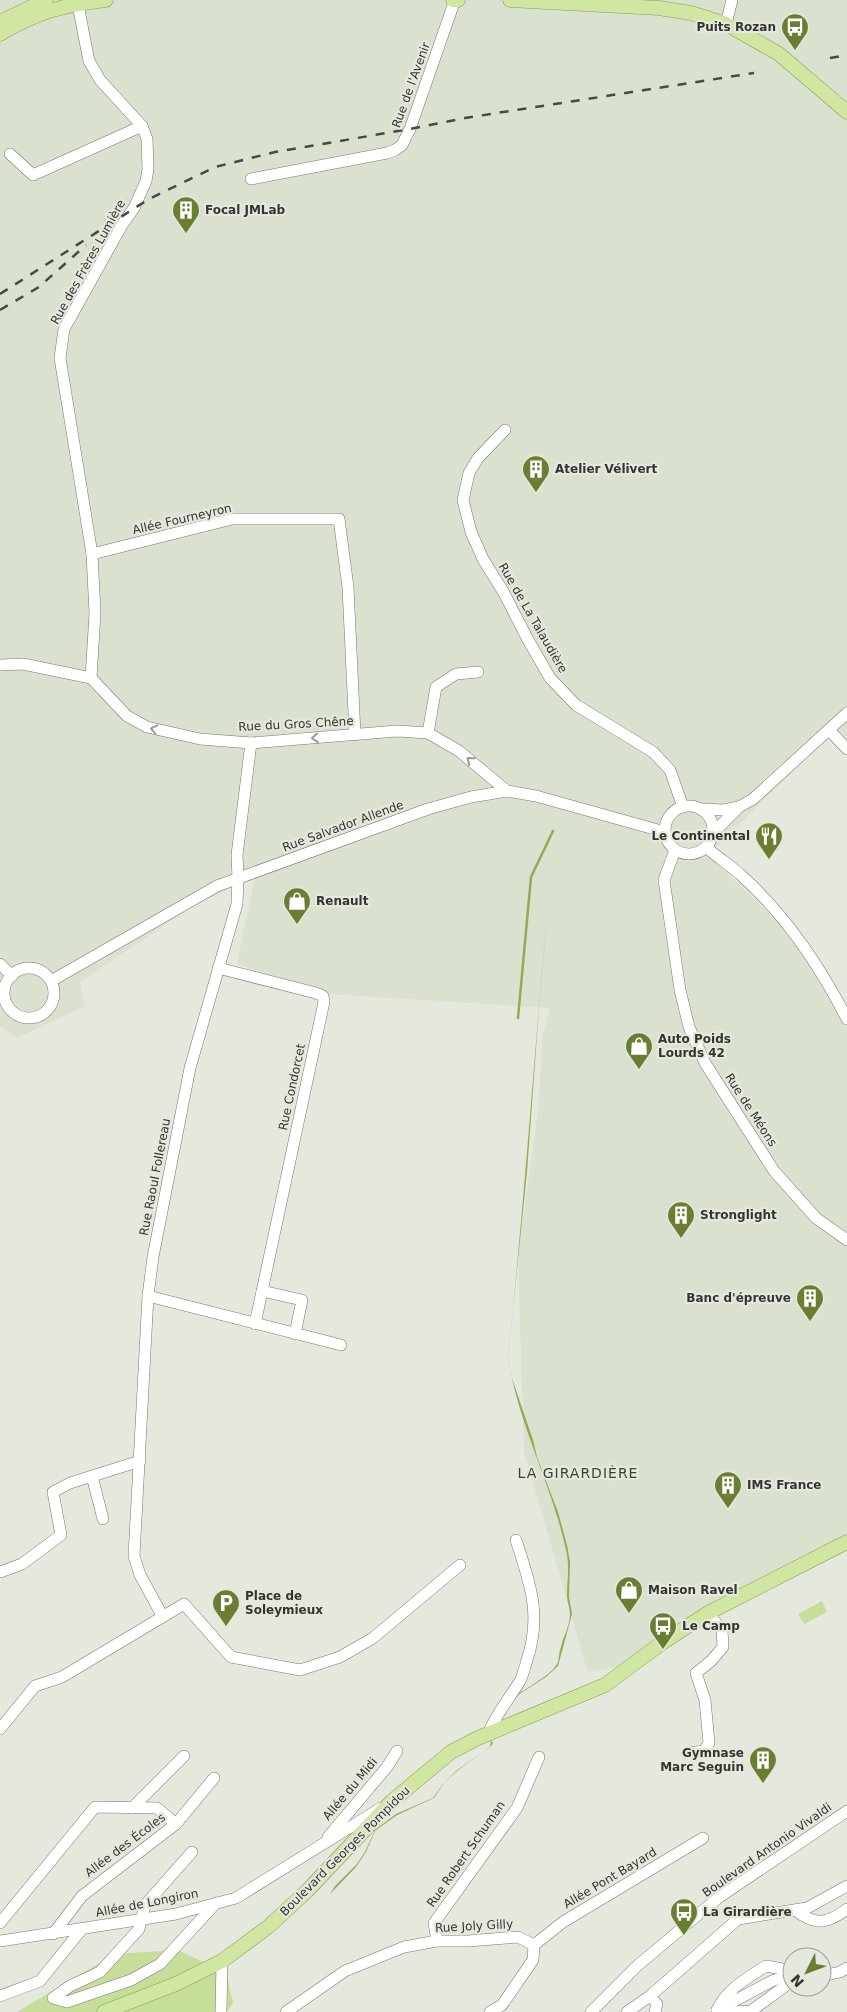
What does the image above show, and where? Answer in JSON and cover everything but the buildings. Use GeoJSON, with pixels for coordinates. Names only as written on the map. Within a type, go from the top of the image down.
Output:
{"type":"FeatureCollection","features":[{"type":"Feature","properties":{"kind":"main road"},"geometry":{"type":"LineString","coordinates":[[0,22],[46,0]]}},
{"type":"Feature","properties":{"kind":"main road"},"geometry":{"type":"LineString","coordinates":[[0,34],[31,17],[56,7],[77,2],[106,0]]}},
{"type":"Feature","properties":{"kind":"main road"},"geometry":{"type":"LineString","coordinates":[[510,0],[659,8],[691,13],[726,24],[780,54],[842,102],[847,112]]}},
{"type":"Feature","properties":{"kind":"main road","name":"Boulevard Georges Pompidou"},"geometry":{"type":"LineString","coordinates":[[104,2012],[176,1984],[222,1961],[268,1927],[307,1891],[392,1801],[451,1752],[488,1734],[605,1685],[662,1643],[708,1613],[847,1542]]}},
{"type":"Feature","properties":{"kind":"street","name":"Rue de l'Avenir"},"geometry":{"type":"LineString","coordinates":[[251,180],[387,153],[402,145],[421,103],[456,0]]}},
{"type":"Feature","properties":{"kind":"street"},"geometry":{"type":"LineString","coordinates":[[726,24],[732,0]]}},
{"type":"Feature","properties":{"kind":"street","name":"Rue des Frères Lumière"},"geometry":{"type":"LineString","coordinates":[[77,2],[89,61],[100,80],[142,126],[147,139],[149,156],[146,181],[134,208],[122,225],[64,329],[60,358],[92,554],[96,613],[91,678]]}},
{"type":"Feature","properties":{"kind":"street"},"geometry":{"type":"LineString","coordinates":[[10,154],[33,175],[142,126]]}},
{"type":"Feature","properties":{"kind":"street","name":"Rue de La Talaudière"},"geometry":{"type":"LineString","coordinates":[[504,430],[478,458],[468,473],[463,500],[470,532],[483,559],[504,593],[550,678],[576,705],[653,752],[670,770],[683,807]]}},
{"type":"Feature","properties":{"kind":"street","name":"Allée Fourneyron"},"geometry":{"type":"LineString","coordinates":[[92,554],[232,519],[339,519],[348,587],[355,735]]}},
{"type":"Feature","properties":{"kind":"street"},"geometry":{"type":"LineString","coordinates":[[0,664],[23,664],[91,678]]}},
{"type":"Feature","properties":{"kind":"street"},"geometry":{"type":"LineString","coordinates":[[428,734],[436,687],[456,674],[478,672]]}},
{"type":"Feature","properties":{"kind":"street","name":"Rue du Gros Chêne"},"geometry":{"type":"LineString","coordinates":[[91,678],[127,716],[147,727],[200,739],[250,743],[396,731],[428,734],[459,750],[507,792]]}},
{"type":"Feature","properties":{"kind":"street"},"geometry":{"type":"LineString","coordinates":[[713,833],[739,807],[753,798],[847,713]]}},
{"type":"Feature","properties":{"kind":"street"},"geometry":{"type":"LineString","coordinates":[[829,730],[847,749]]}},
{"type":"Feature","properties":{"kind":"street","name":"Rue Raoul Follereau"},"geometry":{"type":"LineString","coordinates":[[163,1617],[140,1575],[134,1556],[148,1296],[153,1257],[190,1068],[237,904],[237,855],[250,743]]}},
{"type":"Feature","properties":{"kind":"street","name":"Rue Salvador Allende"},"geometry":{"type":"LineString","coordinates":[[50,981],[217,886],[428,809],[471,797],[507,792],[544,798],[665,832]]}},
{"type":"Feature","properties":{"kind":"street"},"geometry":{"type":"LineString","coordinates":[[700,809],[709,817],[712,824],[713,833],[711,840],[706,847],[694,854],[675,850],[667,839],[665,832],[668,818],[674,812],[689,806],[700,809],[723,810],[739,807]]}},
{"type":"Feature","properties":{"kind":"street"},"geometry":{"type":"LineString","coordinates":[[706,847],[741,876],[773,907],[801,942],[828,982],[847,1019]]}},
{"type":"Feature","properties":{"kind":"street","name":"Rue de Méons"},"geometry":{"type":"LineString","coordinates":[[675,850],[664,878],[680,990],[689,1027],[704,1063],[774,1171],[816,1218],[847,1240]]}},
{"type":"Feature","properties":{"kind":"street"},"geometry":{"type":"LineString","coordinates":[[0,964],[12,976]]}},
{"type":"Feature","properties":{"kind":"street","name":"Rue Condorcet"},"geometry":{"type":"LineString","coordinates":[[218,968],[316,993],[322,996],[324,1002],[255,1324]]}},
{"type":"Feature","properties":{"kind":"street"},"geometry":{"type":"LineString","coordinates":[[25,969],[32,969],[40,971],[50,981],[53,989],[53,998],[50,1006],[38,1017],[21,1017],[4,1009],[4,991],[7,982],[12,976],[25,969]]}},
{"type":"Feature","properties":{"kind":"street"},"geometry":{"type":"LineString","coordinates":[[262,1291],[302,1300],[295,1334]]}},
{"type":"Feature","properties":{"kind":"street"},"geometry":{"type":"LineString","coordinates":[[148,1296],[340,1345]]}},
{"type":"Feature","properties":{"kind":"street"},"geometry":{"type":"LineString","coordinates":[[0,1572],[22,1564],[61,1535],[53,1492],[70,1483],[140,1461]]}},
{"type":"Feature","properties":{"kind":"street"},"geometry":{"type":"LineString","coordinates":[[92,1476],[103,1519]]}},
{"type":"Feature","properties":{"kind":"street"},"geometry":{"type":"LineString","coordinates":[[488,1734],[493,1722],[520,1680],[533,1642],[535,1612],[532,1594],[516,1540]]}},
{"type":"Feature","properties":{"kind":"street"},"geometry":{"type":"LineString","coordinates":[[0,1729],[34,1686],[62,1677],[184,1604],[231,1656],[300,1670],[340,1658],[373,1638],[460,1565]]}},
{"type":"Feature","properties":{"kind":"street"},"geometry":{"type":"LineString","coordinates":[[687,1753],[704,1751],[710,1743],[706,1700],[696,1673],[711,1661],[723,1647],[722,1630],[708,1613]]}},
{"type":"Feature","properties":{"kind":"street","name":"Allée du Midi"},"geometry":{"type":"LineString","coordinates":[[322,1844],[388,1767],[397,1751]]}},
{"type":"Feature","properties":{"kind":"street"},"geometry":{"type":"LineString","coordinates":[[132,1808],[184,1756]]}},
{"type":"Feature","properties":{"kind":"street","name":"Rue Robert Schuman"},"geometry":{"type":"LineString","coordinates":[[437,1941],[434,1923],[517,1808],[539,1757]]}},
{"type":"Feature","properties":{"kind":"street","name":"Allée des Écoles"},"geometry":{"type":"LineString","coordinates":[[53,1934],[82,1896],[176,1824],[214,1778]]}},
{"type":"Feature","properties":{"kind":"street","name":"Allée de Longiron"},"geometry":{"type":"LineString","coordinates":[[0,1940],[53,1934],[176,1914],[236,1898],[392,1801]]}},
{"type":"Feature","properties":{"kind":"street"},"geometry":{"type":"LineString","coordinates":[[0,1923],[95,1807],[157,1808],[176,1824]]}},
{"type":"Feature","properties":{"kind":"street","name":"Boulevard Antonio Vivaldi"},"geometry":{"type":"LineString","coordinates":[[591,2012],[637,1966],[718,1898],[847,1811]]}},
{"type":"Feature","properties":{"kind":"street","name":"Allée Pont Bayard"},"geometry":{"type":"LineString","coordinates":[[534,1944],[563,1922],[703,1838]]}},
{"type":"Feature","properties":{"kind":"street"},"geometry":{"type":"LineString","coordinates":[[192,1852],[145,1905],[139,1929],[100,1972],[70,1986],[53,1998],[67,2002],[130,1980],[160,1964],[216,1903]]}},
{"type":"Feature","properties":{"kind":"street"},"geometry":{"type":"LineString","coordinates":[[627,2012],[650,1996],[738,1919],[807,1908],[847,1886]]}},
{"type":"Feature","properties":{"kind":"street"},"geometry":{"type":"LineString","coordinates":[[795,1910],[811,1920],[825,1922],[847,1910]]}},
{"type":"Feature","properties":{"kind":"street"},"geometry":{"type":"LineString","coordinates":[[0,1996],[40,1981],[82,1929]]}},
{"type":"Feature","properties":{"kind":"street","name":"Rue Joly Gilly"},"geometry":{"type":"LineString","coordinates":[[286,2012],[345,1971],[404,1947],[437,1941],[468,1941],[518,1937],[534,1944]]}},
{"type":"Feature","properties":{"kind":"street"},"geometry":{"type":"LineString","coordinates":[[490,2012],[502,2005],[533,1960],[534,1944]]}},
{"type":"Feature","properties":{"kind":"street"},"geometry":{"type":"LineString","coordinates":[[221,2012],[222,1961]]}},
{"type":"Feature","properties":{"kind":"street"},"geometry":{"type":"LineString","coordinates":[[723,2012],[723,1998],[766,1966],[782,1974]]}},
{"type":"Feature","properties":{"kind":"street"},"geometry":{"type":"LineString","coordinates":[[832,1973],[847,1968]]}},
{"type":"Feature","properties":{"kind":"street"},"geometry":{"type":"LineString","coordinates":[[723,2012],[774,1980],[782,1978]]}},
{"type":"Feature","properties":{"kind":"street"},"geometry":{"type":"LineString","coordinates":[[650,1996],[657,2004],[655,2012]]}},
{"type":"Feature","properties":{"kind":"shaded area"},"geometry":{"type":"Polygon","coordinates":[[[0,0],[847,0],[847,738],[837,728],[708,855],[778,922],[817,970],[847,1028],[847,1537],[643,1661],[588,1673],[524,1451],[518,1254],[538,1112],[543,1034],[550,1008],[328,994],[237,964],[255,876],[190,908],[80,982],[85,1006],[17,1038],[0,1026],[0,0]]]}},
{"type":"Feature","properties":{"kind":"shaded area"},"geometry":{"type":"Polygon","coordinates":[[[539,1009],[527,1172],[508,1357],[539,1009]]]}},
{"type":"Feature","properties":{"kind":"shaded area"},"geometry":{"type":"Polygon","coordinates":[[[512,1378],[537,1457],[558,1512],[567,1545],[570,1562],[569,1597],[572,1614],[558,1666],[546,1677],[518,1695],[487,1724],[491,1716],[499,1708],[509,1700],[545,1677],[553,1669],[558,1662],[570,1618],[567,1596],[568,1567],[566,1550],[560,1526],[519,1406],[512,1378]]]}},
{"type":"Feature","properties":{"kind":"shaded area"},"geometry":{"type":"Polygon","coordinates":[[[822,1601],[827,1612],[804,1624],[798,1614],[822,1601]]]}},
{"type":"Feature","properties":{"kind":"shaded area"},"geometry":{"type":"Polygon","coordinates":[[[444,1783],[434,1798],[397,1815],[375,1831],[366,1852],[356,1867],[330,1894],[335,1886],[357,1864],[375,1830],[396,1814],[433,1798],[444,1783]]]}},
{"type":"Feature","properties":{"kind":"shaded area"},"geometry":{"type":"Polygon","coordinates":[[[177,1950],[226,1972],[233,2003],[227,2012],[17,2012],[115,1954],[177,1950]]]}},
{"type":"Feature","properties":{"kind":"waterway"},"geometry":{"type":"LineString","coordinates":[[518,1018],[531,877],[553,831]]}},
{"type":"Feature","properties":{"kind":"railway"},"geometry":{"type":"LineString","coordinates":[[830,58],[847,55]]}},
{"type":"Feature","properties":{"kind":"railway"},"geometry":{"type":"LineString","coordinates":[[0,294],[149,199],[215,167],[275,152],[465,118],[754,73]]}},
{"type":"Feature","properties":{"kind":"railway"},"geometry":{"type":"LineString","coordinates":[[0,310],[39,287],[86,245]]}},
{"type":"Feature","properties":{"kind":"place","name":"Puits Rozan"},"geometry":{"type":"Point","coordinates":[795,51]}},
{"type":"Feature","properties":{"kind":"place","name":"Focal JMLab"},"geometry":{"type":"Point","coordinates":[186,234]}},
{"type":"Feature","properties":{"kind":"place","name":"Atelier Vélivert"},"geometry":{"type":"Point","coordinates":[536,493]}},
{"type":"Feature","properties":{"kind":"place","name":"Le Continental"},"geometry":{"type":"Point","coordinates":[769,860]}},
{"type":"Feature","properties":{"kind":"place","name":"Renault"},"geometry":{"type":"Point","coordinates":[297,925]}},
{"type":"Feature","properties":{"kind":"place","name":"Auto Poids Lourds 42"},"geometry":{"type":"Point","coordinates":[639,1070]}},
{"type":"Feature","properties":{"kind":"place","name":"Stronglight"},"geometry":{"type":"Point","coordinates":[681,1239]}},
{"type":"Feature","properties":{"kind":"place","name":"Banc d'épreuve"},"geometry":{"type":"Point","coordinates":[810,1322]}},
{"type":"Feature","properties":{"kind":"place","name":"IMS France"},"geometry":{"type":"Point","coordinates":[728,1509]}},
{"type":"Feature","properties":{"kind":"place","name":"Maison Ravel"},"geometry":{"type":"Point","coordinates":[629,1614]}},
{"type":"Feature","properties":{"kind":"place","name":"Place de Soleymieux"},"geometry":{"type":"Point","coordinates":[226,1627]}},
{"type":"Feature","properties":{"kind":"place","name":"Le Camp"},"geometry":{"type":"Point","coordinates":[663,1650]}},
{"type":"Feature","properties":{"kind":"place","name":"Gymnase Marc Seguin"},"geometry":{"type":"Point","coordinates":[763,1784]}},
{"type":"Feature","properties":{"kind":"place","name":"La Girardière"},"geometry":{"type":"Point","coordinates":[684,1936]}},
{"type":"Feature","properties":{"kind":"district","name":"LA GIRARDIÈRE"},"geometry":{"type":"Point","coordinates":[578,1473]}}]}
